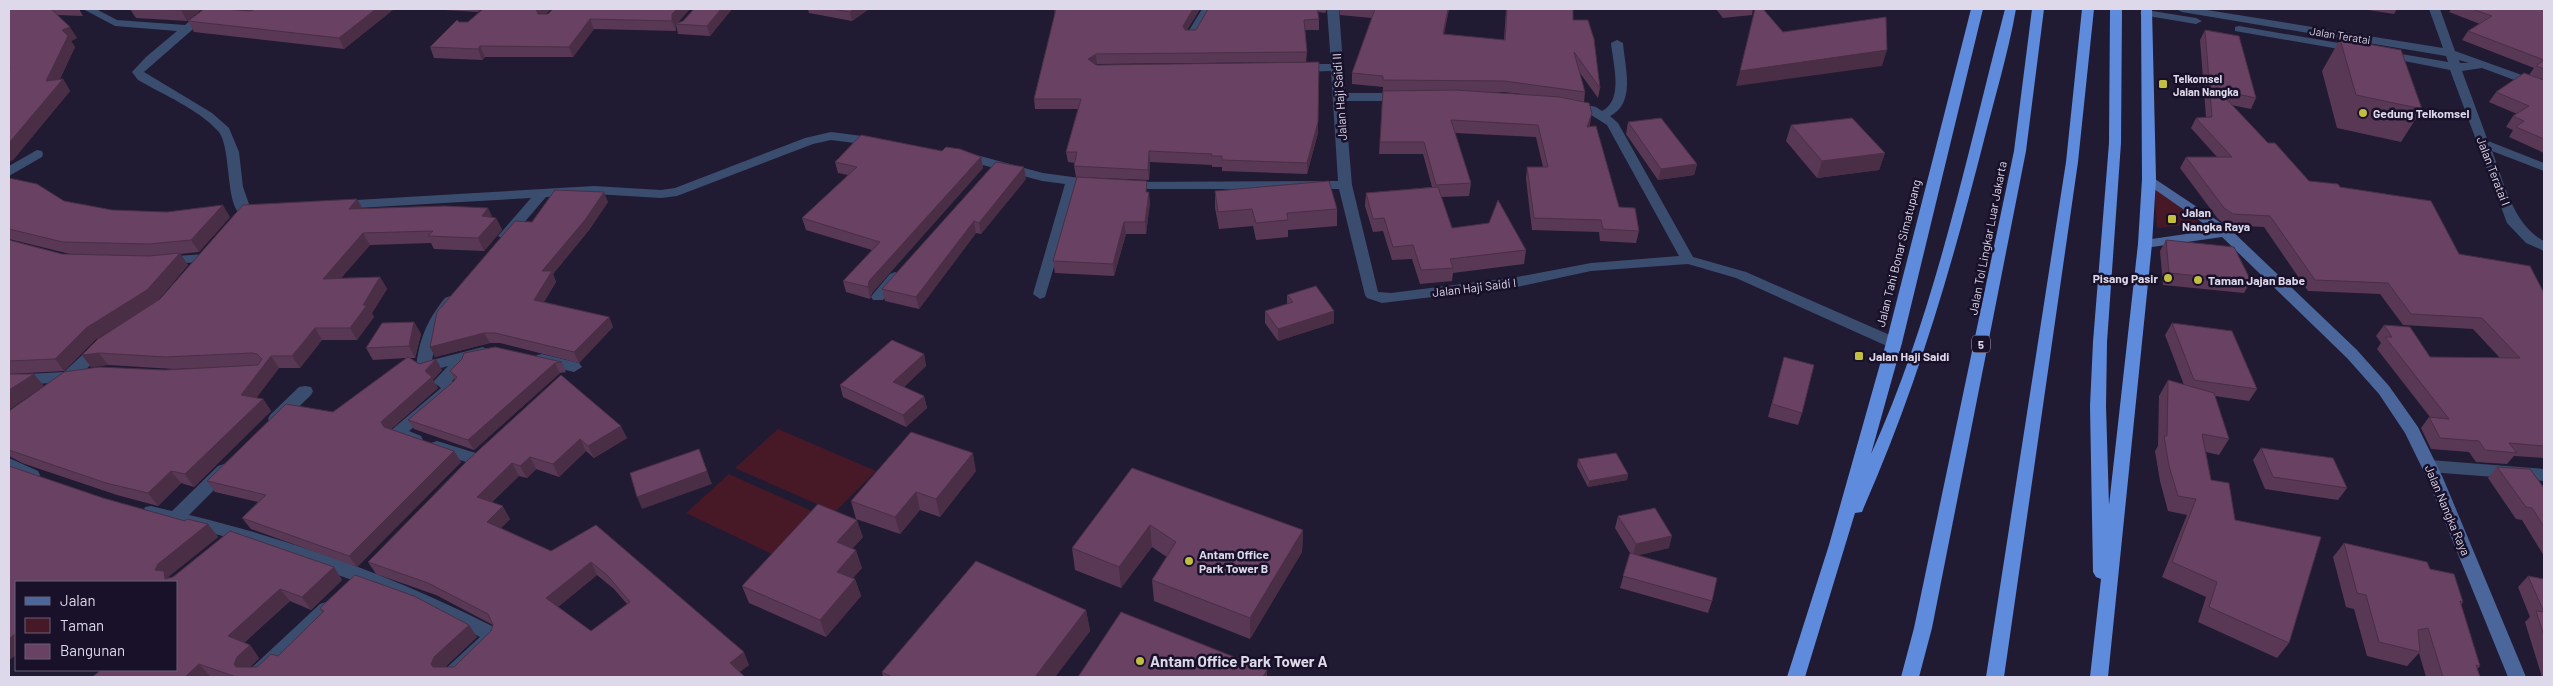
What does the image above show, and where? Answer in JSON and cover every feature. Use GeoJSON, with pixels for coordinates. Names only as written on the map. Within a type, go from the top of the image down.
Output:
{"type":"FeatureCollection","features":[{"type":"Feature","properties":{"kind":"highway"},"geometry":{"type":"LineString","coordinates":[[1838,545],[1896,415],[1938,288],[2012,9]]}},
{"type":"Feature","properties":{"kind":"highway","name":"Jalan Tol Lingkar Luar Jakarta"},"geometry":{"type":"LineString","coordinates":[[1910,677],[1924,628],[2020,151],[2038,9]]}},
{"type":"Feature","properties":{"kind":"highway"},"geometry":{"type":"LineString","coordinates":[[1995,677],[2072,162],[2088,9]]}},
{"type":"Feature","properties":{"kind":"highway"},"geometry":{"type":"LineString","coordinates":[[2104,626],[2098,406],[2100,342],[2115,143],[2116,9]]}},
{"type":"Feature","properties":{"kind":"highway","name":"Jalan Tahi Bonar Simatupang"},"geometry":{"type":"LineString","coordinates":[[1796,677],[1838,545],[1894,343],[1973,10]]}},
{"type":"Feature","properties":{"kind":"highway"},"geometry":{"type":"LineString","coordinates":[[2099,677],[2145,244],[2149,179],[2146,11]]}},
{"type":"Feature","properties":{"kind":"street"},"geometry":{"type":"LineString","coordinates":[[88,9],[92,13],[115,23],[186,28]]}},
{"type":"Feature","properties":{"kind":"street"},"geometry":{"type":"LineString","coordinates":[[1191,37],[1207,9]]}},
{"type":"Feature","properties":{"kind":"street","name":"Jalan Haji Saidi II"},"geometry":{"type":"LineString","coordinates":[[1333,9],[1345,185]]}},
{"type":"Feature","properties":{"kind":"street","name":"Jalan Teratai"},"geometry":{"type":"LineString","coordinates":[[2182,9],[2451,53],[2544,87]]}},
{"type":"Feature","properties":{"kind":"street"},"geometry":{"type":"LineString","coordinates":[[2435,9],[2451,53]]}},
{"type":"Feature","properties":{"kind":"street"},"geometry":{"type":"LineString","coordinates":[[223,14],[208,11],[186,28],[138,72],[142,77],[208,116],[225,131],[233,152],[241,216],[275,209]]}},
{"type":"Feature","properties":{"kind":"street","name":"Jalan Teratai"},"geometry":{"type":"LineString","coordinates":[[2146,11],[2456,67],[2484,66]]}},
{"type":"Feature","properties":{"kind":"street"},"geometry":{"type":"LineString","coordinates":[[1603,115],[1615,109],[1621,98],[1617,43]]}},
{"type":"Feature","properties":{"kind":"street","name":"Jalan Teratai I"},"geometry":{"type":"LineString","coordinates":[[2451,53],[2482,143],[2514,224],[2531,240],[2544,247]]}},
{"type":"Feature","properties":{"kind":"street"},"geometry":{"type":"LineString","coordinates":[[1289,68],[1338,67]]}},
{"type":"Feature","properties":{"kind":"street"},"geometry":{"type":"LineString","coordinates":[[1339,97],[1418,97]]}},
{"type":"Feature","properties":{"kind":"street"},"geometry":{"type":"LineString","coordinates":[[1558,104],[1592,110],[1603,115],[1612,123],[1688,260],[1716,266],[1741,276],[1894,343]]}},
{"type":"Feature","properties":{"kind":"street"},"geometry":{"type":"LineString","coordinates":[[324,206],[594,190],[661,194],[677,192],[809,141],[831,136],[890,143]]}},
{"type":"Feature","properties":{"kind":"street"},"geometry":{"type":"LineString","coordinates":[[2482,143],[2544,167]]}},
{"type":"Feature","properties":{"kind":"street"},"geometry":{"type":"LineString","coordinates":[[946,152],[965,155],[991,169],[1072,183],[1163,187],[1345,185]]}},
{"type":"Feature","properties":{"kind":"street"},"geometry":{"type":"LineString","coordinates":[[9,172],[37,154]]}},
{"type":"Feature","properties":{"kind":"street","name":"Jalan Nangka Raya"},"geometry":{"type":"LineString","coordinates":[[2149,179],[2225,232],[2352,354],[2384,390],[2412,431],[2430,466],[2517,677]]}},
{"type":"Feature","properties":{"kind":"street"},"geometry":{"type":"LineString","coordinates":[[1040,294],[1072,183]]}},
{"type":"Feature","properties":{"kind":"street","name":"Jalan Haji Saidi I"},"geometry":{"type":"LineString","coordinates":[[1345,185],[1370,292],[1375,297],[1382,298],[1517,282],[1591,267],[1688,260]]}},
{"type":"Feature","properties":{"kind":"street"},"geometry":{"type":"LineString","coordinates":[[497,245],[542,193]]}},
{"type":"Feature","properties":{"kind":"street"},"geometry":{"type":"LineString","coordinates":[[2145,244],[2225,232]]}},
{"type":"Feature","properties":{"kind":"street"},"geometry":{"type":"LineString","coordinates":[[192,272],[218,244]]}},
{"type":"Feature","properties":{"kind":"street"},"geometry":{"type":"LineString","coordinates":[[147,262],[205,258]]}},
{"type":"Feature","properties":{"kind":"street"},"geometry":{"type":"LineString","coordinates":[[878,297],[904,268]]}},
{"type":"Feature","properties":{"kind":"street"},"geometry":{"type":"LineString","coordinates":[[459,290],[434,320],[427,344],[424,368],[490,350],[500,350]]}},
{"type":"Feature","properties":{"kind":"street"},"geometry":{"type":"LineString","coordinates":[[46,394],[69,378],[113,337]]}},
{"type":"Feature","properties":{"kind":"street"},"geometry":{"type":"LineString","coordinates":[[528,356],[574,367]]}},
{"type":"Feature","properties":{"kind":"street"},"geometry":{"type":"LineString","coordinates":[[460,358],[461,363],[441,382],[452,387],[397,432],[476,459]]}},
{"type":"Feature","properties":{"kind":"street"},"geometry":{"type":"LineString","coordinates":[[9,380],[69,378],[98,374]]}},
{"type":"Feature","properties":{"kind":"street"},"geometry":{"type":"LineString","coordinates":[[264,431],[304,391]]}},
{"type":"Feature","properties":{"kind":"street"},"geometry":{"type":"LineString","coordinates":[[461,474],[490,447]]}},
{"type":"Feature","properties":{"kind":"street"},"geometry":{"type":"LineString","coordinates":[[175,518],[236,458]]}},
{"type":"Feature","properties":{"kind":"street"},"geometry":{"type":"LineString","coordinates":[[2430,466],[2544,475]]}},
{"type":"Feature","properties":{"kind":"street"},"geometry":{"type":"LineString","coordinates":[[11,469],[51,481]]}},
{"type":"Feature","properties":{"kind":"street"},"geometry":{"type":"LineString","coordinates":[[131,507],[237,532],[429,602],[488,632],[490,638],[486,643],[450,677]]}},
{"type":"Feature","properties":{"kind":"street"},"geometry":{"type":"LineString","coordinates":[[222,545],[237,532]]}},
{"type":"Feature","properties":{"kind":"street"},"geometry":{"type":"LineString","coordinates":[[255,677],[374,562]]}},
{"type":"Feature","properties":{"kind":"green space"},"geometry":{"type":"Polygon","coordinates":[[[2154,185],[2205,228],[2177,226],[2157,228],[2154,185]]]}},
{"type":"Feature","properties":{"kind":"green space"},"geometry":{"type":"Polygon","coordinates":[[[778,429],[876,471],[835,512],[735,468],[778,429]]]}},
{"type":"Feature","properties":{"kind":"green space"},"geometry":{"type":"Polygon","coordinates":[[[729,474],[814,512],[772,554],[686,513],[729,474]]]}},
{"type":"Feature","properties":{"kind":"building"},"geometry":{"type":"Polygon","coordinates":[[[9,9],[51,9],[70,27],[62,30],[68,36],[46,81],[63,79],[9,143],[10,68],[9,9]]]}},
{"type":"Feature","properties":{"kind":"building"},"geometry":{"type":"Polygon","coordinates":[[[148,9],[183,9],[181,10],[148,9]]]}},
{"type":"Feature","properties":{"kind":"building"},"geometry":{"type":"Polygon","coordinates":[[[204,9],[251,11],[255,9],[376,9],[339,38],[188,21],[204,9]]]}},
{"type":"Feature","properties":{"kind":"building"},"geometry":{"type":"Polygon","coordinates":[[[483,9],[536,9],[538,14],[548,14],[553,9],[677,9],[672,14],[672,21],[590,19],[569,47],[480,46],[478,49],[430,47],[457,20],[459,22],[468,22],[483,9]]]}},
{"type":"Feature","properties":{"kind":"building"},"geometry":{"type":"Polygon","coordinates":[[[694,9],[721,9],[707,26],[675,24],[683,21],[694,9]]]}},
{"type":"Feature","properties":{"kind":"building"},"geometry":{"type":"Polygon","coordinates":[[[832,9],[854,9],[850,12],[832,9]]]}},
{"type":"Feature","properties":{"kind":"building"},"geometry":{"type":"Polygon","coordinates":[[[1056,9],[1193,9],[1183,26],[1185,30],[1196,30],[1208,9],[1317,9],[1319,19],[1304,20],[1307,52],[1096,54],[1088,59],[1096,65],[1319,62],[1318,122],[1307,163],[1222,160],[1222,156],[1211,156],[1212,154],[1149,151],[1148,170],[1074,166],[1077,152],[1066,152],[1081,99],[1034,99],[1056,9]]]}},
{"type":"Feature","properties":{"kind":"building"},"geometry":{"type":"Polygon","coordinates":[[[1375,9],[1448,9],[1443,34],[1505,40],[1507,9],[1573,9],[1573,20],[1588,20],[1594,39],[1600,88],[1574,52],[1585,92],[1504,81],[1383,80],[1383,76],[1352,73],[1375,9]]]}},
{"type":"Feature","properties":{"kind":"building"},"geometry":{"type":"Polygon","coordinates":[[[1755,9],[1763,9],[1783,32],[1886,17],[1887,50],[1740,71],[1755,9]]]}},
{"type":"Feature","properties":{"kind":"building"},"geometry":{"type":"Polygon","coordinates":[[[2472,9],[2544,10],[2544,60],[2468,31],[2492,16],[2472,9]]]}},
{"type":"Feature","properties":{"kind":"building"},"geometry":{"type":"Polygon","coordinates":[[[2205,30],[2239,36],[2256,98],[2218,90],[2268,143],[2275,143],[2309,181],[2338,184],[2340,187],[2431,201],[2459,254],[2530,266],[2544,293],[2544,446],[2509,443],[2517,453],[2485,450],[2479,441],[2440,438],[2429,417],[2449,419],[2385,337],[2392,337],[2384,325],[2410,327],[2430,357],[2520,358],[2482,318],[2411,314],[2388,283],[2315,280],[2270,216],[2233,214],[2224,208],[2186,157],[2232,157],[2196,118],[2212,117],[2205,30]]]}},
{"type":"Feature","properties":{"kind":"building"},"geometry":{"type":"Polygon","coordinates":[[[2340,39],[2401,50],[2422,109],[2356,95],[2340,39]]]}},
{"type":"Feature","properties":{"kind":"building"},"geometry":{"type":"Polygon","coordinates":[[[2544,60],[2544,69],[2536,66],[2544,60]]]}},
{"type":"Feature","properties":{"kind":"building"},"geometry":{"type":"Polygon","coordinates":[[[2524,73],[2544,80],[2544,139],[2516,127],[2524,121],[2513,116],[2529,106],[2496,92],[2524,73]]]}},
{"type":"Feature","properties":{"kind":"building"},"geometry":{"type":"Polygon","coordinates":[[[1456,90],[1560,97],[1589,103],[1592,113],[1587,127],[1596,126],[1619,207],[1635,208],[1639,231],[1603,229],[1601,220],[1534,218],[1527,167],[1548,167],[1538,125],[1451,120],[1471,183],[1436,185],[1424,142],[1380,142],[1383,91],[1456,90]]]}},
{"type":"Feature","properties":{"kind":"building"},"geometry":{"type":"Polygon","coordinates":[[[1661,118],[1697,164],[1661,169],[1628,122],[1661,118]]]}},
{"type":"Feature","properties":{"kind":"building"},"geometry":{"type":"Polygon","coordinates":[[[1852,118],[1885,153],[1822,161],[1791,125],[1852,118]]]}},
{"type":"Feature","properties":{"kind":"building"},"geometry":{"type":"Polygon","coordinates":[[[861,135],[942,151],[946,147],[960,149],[981,157],[869,281],[868,287],[843,281],[880,242],[802,218],[857,167],[835,162],[861,135]]]}},
{"type":"Feature","properties":{"kind":"building"},"geometry":{"type":"Polygon","coordinates":[[[996,162],[1024,167],[979,223],[974,221],[916,297],[882,289],[996,162]]]}},
{"type":"Feature","properties":{"kind":"building"},"geometry":{"type":"Polygon","coordinates":[[[1077,177],[1147,181],[1146,192],[1149,192],[1145,222],[1124,222],[1113,264],[1053,261],[1077,177]]]}},
{"type":"Feature","properties":{"kind":"building"},"geometry":{"type":"Polygon","coordinates":[[[9,178],[37,184],[64,201],[112,210],[167,212],[223,205],[191,240],[149,244],[63,242],[9,229],[9,178]]]}},
{"type":"Feature","properties":{"kind":"building"},"geometry":{"type":"Polygon","coordinates":[[[1329,181],[1337,209],[1287,213],[1288,220],[1256,223],[1252,209],[1218,212],[1215,191],[1329,181]]]}},
{"type":"Feature","properties":{"kind":"building"},"geometry":{"type":"Polygon","coordinates":[[[1438,187],[1452,228],[1489,223],[1498,200],[1526,250],[1450,259],[1453,268],[1421,270],[1413,245],[1393,247],[1384,218],[1373,219],[1366,193],[1438,187]]]}},
{"type":"Feature","properties":{"kind":"building"},"geometry":{"type":"Polygon","coordinates":[[[555,190],[604,192],[585,220],[542,271],[552,271],[534,300],[609,317],[574,352],[495,333],[484,333],[430,347],[437,312],[515,221],[532,222],[555,190]]]}},
{"type":"Feature","properties":{"kind":"building"},"geometry":{"type":"Polygon","coordinates":[[[357,199],[349,209],[445,206],[488,208],[482,216],[496,218],[478,238],[428,236],[433,231],[363,233],[323,279],[380,277],[363,305],[367,305],[350,328],[315,328],[292,356],[271,356],[241,395],[263,399],[185,474],[171,471],[148,493],[106,483],[9,450],[9,411],[64,372],[99,367],[165,370],[258,365],[262,359],[257,354],[252,353],[165,357],[99,353],[82,355],[98,339],[160,299],[243,205],[357,199]]]}},
{"type":"Feature","properties":{"kind":"building"},"geometry":{"type":"Polygon","coordinates":[[[9,240],[62,254],[149,256],[180,253],[147,290],[86,328],[55,359],[9,361],[9,240]]]}},
{"type":"Feature","properties":{"kind":"building"},"geometry":{"type":"Polygon","coordinates":[[[2166,240],[2234,247],[2251,281],[2169,273],[2166,240]]]}},
{"type":"Feature","properties":{"kind":"building"},"geometry":{"type":"Polygon","coordinates":[[[1316,286],[1334,311],[1278,329],[1265,311],[1293,302],[1287,295],[1316,286]]]}},
{"type":"Feature","properties":{"kind":"building"},"geometry":{"type":"Polygon","coordinates":[[[414,322],[409,346],[366,348],[382,323],[414,322]]]}},
{"type":"Feature","properties":{"kind":"building"},"geometry":{"type":"Polygon","coordinates":[[[2172,323],[2232,331],[2257,389],[2194,380],[2172,323]]]}},
{"type":"Feature","properties":{"kind":"building"},"geometry":{"type":"Polygon","coordinates":[[[892,340],[924,354],[893,382],[924,396],[903,415],[840,385],[892,340]]]}},
{"type":"Feature","properties":{"kind":"building"},"geometry":{"type":"Polygon","coordinates":[[[495,347],[562,362],[555,363],[468,440],[408,420],[453,382],[457,377],[450,371],[462,359],[464,353],[495,347]]]}},
{"type":"Feature","properties":{"kind":"building"},"geometry":{"type":"Polygon","coordinates":[[[408,357],[419,364],[436,359],[425,371],[432,377],[381,422],[384,427],[454,451],[349,556],[242,518],[266,495],[207,481],[286,404],[333,412],[408,357]]]}},
{"type":"Feature","properties":{"kind":"building"},"geometry":{"type":"Polygon","coordinates":[[[1784,357],[1814,365],[1802,413],[1772,404],[1784,357]]]}},
{"type":"Feature","properties":{"kind":"building"},"geometry":{"type":"Polygon","coordinates":[[[9,374],[34,374],[9,390],[9,374]]]}},
{"type":"Feature","properties":{"kind":"building"},"geometry":{"type":"Polygon","coordinates":[[[561,375],[621,426],[588,446],[580,439],[553,464],[530,457],[520,466],[512,463],[477,497],[503,506],[487,522],[551,551],[596,525],[744,652],[730,663],[745,677],[236,677],[199,664],[185,677],[92,677],[100,671],[178,671],[178,581],[15,581],[15,634],[9,639],[9,466],[103,498],[185,521],[187,519],[208,524],[158,564],[155,570],[164,571],[165,579],[173,577],[230,531],[334,567],[302,597],[280,589],[228,636],[250,645],[237,657],[234,664],[236,667],[257,667],[271,654],[278,656],[324,611],[320,609],[322,606],[355,575],[414,596],[469,625],[434,657],[431,664],[433,667],[454,667],[491,631],[493,625],[488,614],[428,583],[368,562],[468,460],[561,375]],[[591,562],[546,598],[591,631],[630,602],[608,576],[591,562]]]}},
{"type":"Feature","properties":{"kind":"building"},"geometry":{"type":"Polygon","coordinates":[[[2168,380],[2214,393],[2229,439],[2202,434],[2211,480],[2229,483],[2235,520],[2321,537],[2289,643],[2209,607],[2217,582],[2172,562],[2196,499],[2178,496],[2169,466],[2164,436],[2167,436],[2168,380]]]}},
{"type":"Feature","properties":{"kind":"building"},"geometry":{"type":"Polygon","coordinates":[[[911,432],[973,453],[936,499],[916,492],[895,517],[851,501],[911,432]]]}},
{"type":"Feature","properties":{"kind":"building"},"geometry":{"type":"Polygon","coordinates":[[[2261,448],[2333,458],[2347,488],[2273,477],[2261,448]]]}},
{"type":"Feature","properties":{"kind":"building"},"geometry":{"type":"Polygon","coordinates":[[[699,449],[707,471],[637,497],[630,473],[699,449]]]}},
{"type":"Feature","properties":{"kind":"building"},"geometry":{"type":"Polygon","coordinates":[[[1616,453],[1628,474],[1589,481],[1578,459],[1616,453]]]}},
{"type":"Feature","properties":{"kind":"building"},"geometry":{"type":"Polygon","coordinates":[[[2497,467],[2530,469],[2544,488],[2544,527],[2532,508],[2526,507],[2497,467]]]}},
{"type":"Feature","properties":{"kind":"building","name":"Antam Office Park Tower B"},"geometry":{"type":"Polygon","coordinates":[[[1132,468],[1303,530],[1250,618],[1152,580],[1176,542],[1150,525],[1119,567],[1072,548],[1132,468]]]}},
{"type":"Feature","properties":{"kind":"building"},"geometry":{"type":"Polygon","coordinates":[[[818,504],[857,520],[837,542],[856,550],[837,572],[855,579],[820,620],[742,586],[818,504]]]}},
{"type":"Feature","properties":{"kind":"building"},"geometry":{"type":"Polygon","coordinates":[[[1655,508],[1672,536],[1636,544],[1618,516],[1655,508]]]}},
{"type":"Feature","properties":{"kind":"building"},"geometry":{"type":"Polygon","coordinates":[[[2344,543],[2427,562],[2430,569],[2454,574],[2463,602],[2460,601],[2480,666],[2476,665],[2480,677],[2443,677],[2428,628],[2418,630],[2420,652],[2379,642],[2366,595],[2357,593],[2344,543]]]}},
{"type":"Feature","properties":{"kind":"building"},"geometry":{"type":"Polygon","coordinates":[[[1630,553],[1717,578],[1712,601],[1623,576],[1630,553]]]}},
{"type":"Feature","properties":{"kind":"building"},"geometry":{"type":"Polygon","coordinates":[[[976,561],[1086,610],[1035,677],[892,677],[882,672],[976,561]]]}},
{"type":"Feature","properties":{"kind":"building"},"geometry":{"type":"Polygon","coordinates":[[[2528,576],[2544,579],[2544,612],[2528,576]]]}},
{"type":"Feature","properties":{"kind":"building"},"geometry":{"type":"Polygon","coordinates":[[[2536,611],[2544,612],[2544,636],[2536,611]]]}},
{"type":"Feature","properties":{"kind":"building"},"geometry":{"type":"Polygon","coordinates":[[[1121,612],[1267,670],[1263,677],[1078,677],[1121,612]]]}},
{"type":"Feature","properties":{"kind":"place","name":"Telkomsel Jalan Nangka"},"geometry":{"type":"Point","coordinates":[2163,84]}},
{"type":"Feature","properties":{"kind":"place","name":"Gedung Telkomsel"},"geometry":{"type":"Point","coordinates":[2363,113]}},
{"type":"Feature","properties":{"kind":"place","name":"Jalan Nangka Raya"},"geometry":{"type":"Point","coordinates":[2172,219]}},
{"type":"Feature","properties":{"kind":"place","name":"Pisang Pasir"},"geometry":{"type":"Point","coordinates":[2168,278]}},
{"type":"Feature","properties":{"kind":"place","name":"Taman Jajan Babe"},"geometry":{"type":"Point","coordinates":[2198,280]}},
{"type":"Feature","properties":{"kind":"place","name":"Jalan Haji Saidi"},"geometry":{"type":"Point","coordinates":[1859,356]}},
{"type":"Feature","properties":{"kind":"place","name":"Antam Office Park Tower B"},"geometry":{"type":"Point","coordinates":[1189,561]}},
{"type":"Feature","properties":{"kind":"place","name":"Antam Office Park Tower A"},"geometry":{"type":"Point","coordinates":[1140,661]}}]}
